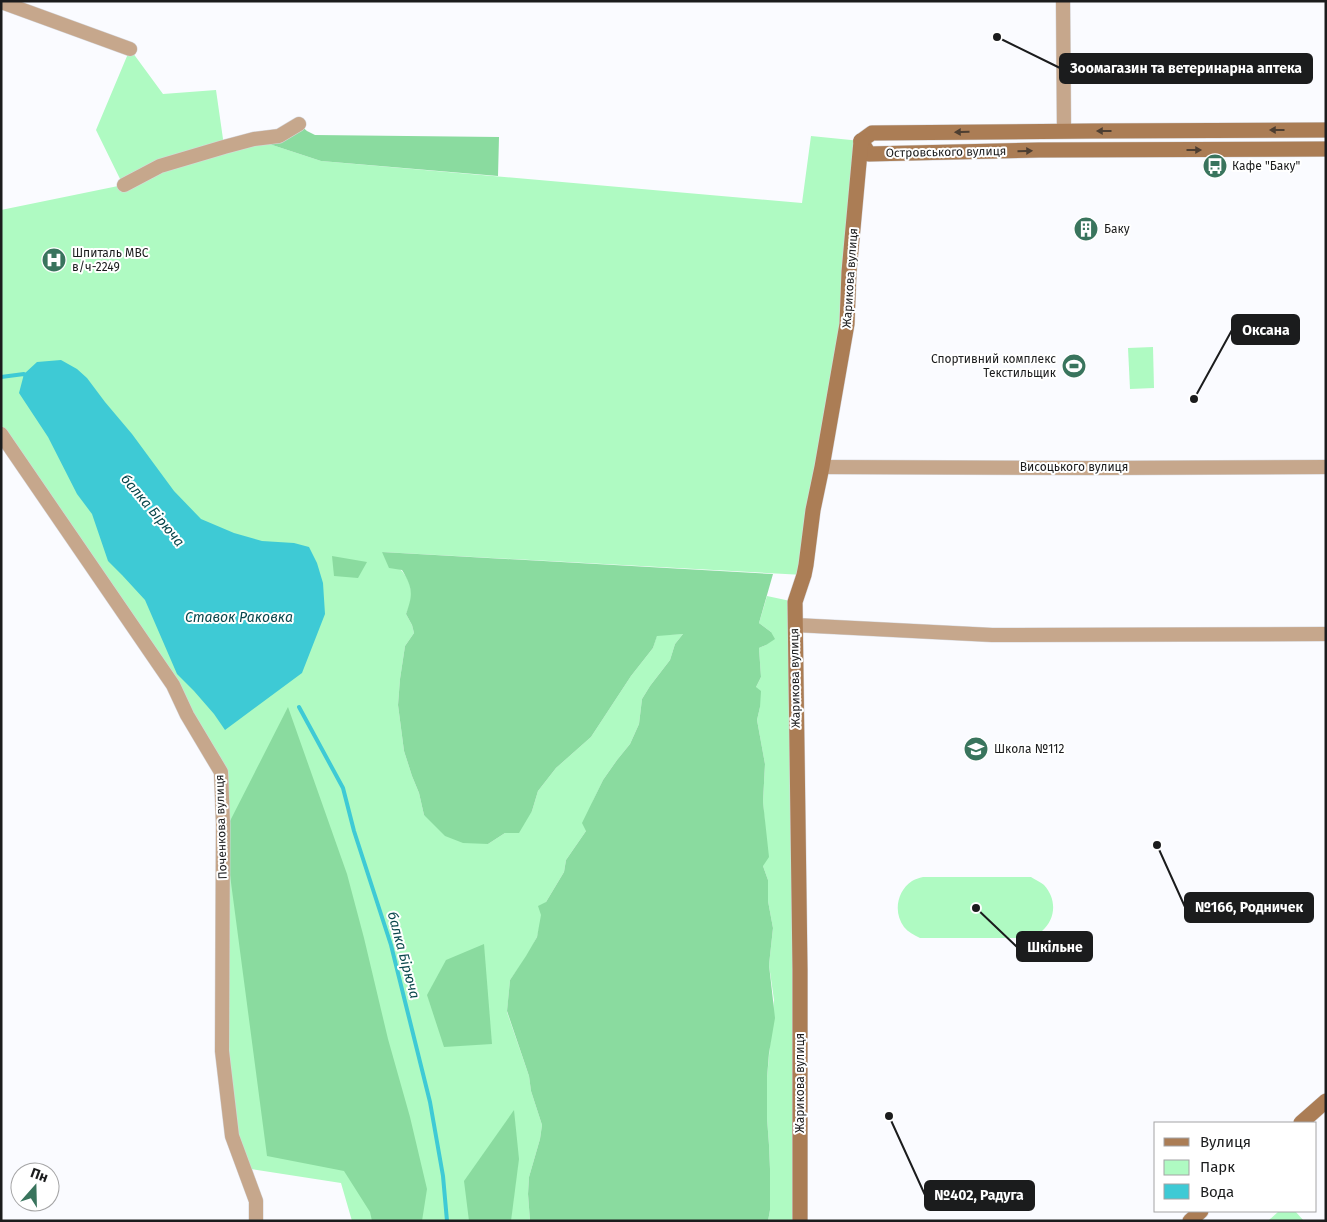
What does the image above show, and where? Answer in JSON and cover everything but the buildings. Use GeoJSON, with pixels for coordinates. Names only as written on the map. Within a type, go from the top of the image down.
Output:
{"type":"FeatureCollection","features":[{"type":"Feature","properties":{"kind":"street"},"geometry":{"type":"LineString","coordinates":[[1063,1],[1064,131]]}},
{"type":"Feature","properties":{"kind":"street"},"geometry":{"type":"LineString","coordinates":[[1,2],[130,48]]}},
{"type":"Feature","properties":{"kind":"street"},"geometry":{"type":"LineString","coordinates":[[124,185],[160,166],[254,139],[279,136],[298,124]]}},
{"type":"Feature","properties":{"kind":"street","name":"Островського вулиця"},"geometry":{"type":"LineString","coordinates":[[1326,130],[872,133],[861,141],[868,154],[1040,150],[1326,149]]}},
{"type":"Feature","properties":{"kind":"street","name":"Жарикова вулиця"},"geometry":{"type":"LineString","coordinates":[[800,1221],[800,978],[795,602],[804,575],[813,510],[847,324],[849,272],[861,141]]}},
{"type":"Feature","properties":{"kind":"street","name":"Поченкова вулиця"},"geometry":{"type":"LineString","coordinates":[[1,434],[173,684],[187,715],[221,772],[223,824],[222,1051],[232,1136],[256,1201],[256,1221]]}},
{"type":"Feature","properties":{"kind":"street","name":"Висоцького вулиця"},"geometry":{"type":"LineString","coordinates":[[822,467],[1105,468],[1326,466]]}},
{"type":"Feature","properties":{"kind":"street"},"geometry":{"type":"LineString","coordinates":[[795,626],[992,635],[1326,634]]}},
{"type":"Feature","properties":{"kind":"street"},"geometry":{"type":"LineString","coordinates":[[1302,1122],[1326,1100]]}},
{"type":"Feature","properties":{"kind":"street"},"geometry":{"type":"LineString","coordinates":[[1190,1221],[1200,1212]]}},
{"type":"Feature","properties":{"kind":"green space"},"geometry":{"type":"Polygon","coordinates":[[[130,49],[163,94],[216,90],[224,146],[254,139],[321,161],[802,203],[811,136],[861,141],[849,272],[804,575],[382,552],[403,572],[410,584],[410,603],[406,614],[414,633],[405,646],[398,705],[404,751],[419,793],[424,815],[488,844],[532,811],[538,791],[556,768],[591,737],[631,676],[653,648],[657,635],[683,634],[675,644],[670,660],[642,699],[639,724],[630,744],[603,780],[593,801],[586,831],[566,860],[564,872],[546,902],[537,937],[527,956],[510,980],[507,1012],[529,1076],[531,1091],[542,1125],[529,1177],[530,1221],[352,1221],[341,1183],[244,1168],[222,1051],[221,772],[200,733],[1,434],[1,210],[123,185],[96,130],[130,49]]]}},
{"type":"Feature","properties":{"kind":"green space"},"geometry":{"type":"Polygon","coordinates":[[[299,124],[315,135],[499,137],[498,176],[321,161],[254,139],[299,124]]]}},
{"type":"Feature","properties":{"kind":"green space"},"geometry":{"type":"Polygon","coordinates":[[[1153,347],[1154,388],[1130,389],[1128,348],[1153,347]]]}},
{"type":"Feature","properties":{"kind":"green space"},"geometry":{"type":"Polygon","coordinates":[[[382,552],[773,574],[759,623],[771,632],[775,639],[759,648],[761,677],[756,687],[761,691],[757,720],[765,764],[763,802],[769,857],[763,866],[768,880],[768,901],[773,928],[769,965],[775,1018],[767,1078],[770,1169],[770,1210],[768,1221],[530,1221],[529,1177],[542,1125],[531,1091],[529,1076],[507,1011],[510,980],[537,937],[541,915],[538,906],[546,902],[564,872],[566,860],[586,831],[582,823],[603,780],[630,744],[639,724],[642,699],[670,660],[675,644],[683,634],[657,636],[653,648],[631,676],[591,737],[556,768],[538,791],[532,811],[519,833],[505,833],[488,844],[463,843],[445,836],[424,815],[419,793],[404,751],[398,705],[405,646],[414,633],[406,614],[411,592],[402,570],[389,568],[382,552]]]}},
{"type":"Feature","properties":{"kind":"green space"},"geometry":{"type":"Polygon","coordinates":[[[332,556],[367,562],[358,578],[334,576],[332,556]]]}},
{"type":"Feature","properties":{"kind":"green space"},"geometry":{"type":"Polygon","coordinates":[[[767,596],[795,602],[800,1221],[768,1221],[770,1210],[770,1169],[767,1078],[774,1000],[769,965],[773,928],[768,901],[768,880],[763,866],[766,839],[763,802],[765,764],[757,720],[760,707],[756,687],[761,677],[759,648],[766,645],[771,632],[759,623],[767,596]]]}},
{"type":"Feature","properties":{"kind":"green space"},"geometry":{"type":"Polygon","coordinates":[[[288,707],[347,874],[364,938],[427,1189],[422,1221],[372,1221],[370,1212],[344,1171],[267,1156],[230,875],[230,821],[288,707]]]}},
{"type":"Feature","properties":{"kind":"green space"},"geometry":{"type":"Polygon","coordinates":[[[923,877],[1031,877],[1043,884],[1051,896],[1053,903],[1052,915],[1047,926],[1041,932],[1028,938],[920,938],[904,927],[898,915],[898,902],[907,885],[913,880],[923,877]]]}},
{"type":"Feature","properties":{"kind":"green space"},"geometry":{"type":"Polygon","coordinates":[[[484,944],[492,1044],[444,1047],[427,995],[446,960],[484,944]]]}},
{"type":"Feature","properties":{"kind":"green space"},"geometry":{"type":"Polygon","coordinates":[[[514,1110],[519,1159],[511,1221],[469,1221],[464,1181],[514,1110]]]}},
{"type":"Feature","properties":{"kind":"green space"},"geometry":{"type":"Polygon","coordinates":[[[1278,1212],[1296,1212],[1304,1221],[1268,1221],[1278,1212]]]}},
{"type":"Feature","properties":{"kind":"water","name":"Ставок Раковка"},"geometry":{"type":"Polygon","coordinates":[[[61,360],[77,369],[87,378],[174,491],[201,519],[234,533],[262,541],[294,543],[309,547],[317,563],[323,583],[325,614],[302,673],[225,730],[214,714],[177,674],[145,600],[108,561],[92,514],[77,494],[48,437],[19,393],[24,374],[37,362],[61,360]]]}},
{"type":"Feature","properties":{"kind":"waterway","name":"балка Бірюча"},"geometry":{"type":"LineString","coordinates":[[1,377],[24,374],[27,377]]}},
{"type":"Feature","properties":{"kind":"waterway","name":"балка Бірюча"},"geometry":{"type":"LineString","coordinates":[[299,707],[343,788],[354,831],[391,945],[430,1102],[443,1176],[447,1221]]}},
{"type":"Feature","properties":{"kind":"place","name":"Зоомагазин та ветеринарна аптека"},"geometry":{"type":"Point","coordinates":[997,37]}},
{"type":"Feature","properties":{"kind":"place","name":"Кафе \"Баку\""},"geometry":{"type":"Point","coordinates":[1215,166]}},
{"type":"Feature","properties":{"kind":"place","name":"Баку"},"geometry":{"type":"Point","coordinates":[1086,229]}},
{"type":"Feature","properties":{"kind":"place","name":"Шпиталь МВС в/ч-2249"},"geometry":{"type":"Point","coordinates":[54,260]}},
{"type":"Feature","properties":{"kind":"place","name":"Спортивний комплекс Текстильщик"},"geometry":{"type":"Point","coordinates":[1074,366]}},
{"type":"Feature","properties":{"kind":"place","name":"Оксана"},"geometry":{"type":"Point","coordinates":[1194,399]}},
{"type":"Feature","properties":{"kind":"place","name":"Школа №112"},"geometry":{"type":"Point","coordinates":[976,749]}},
{"type":"Feature","properties":{"kind":"place","name":"№166, Родничек"},"geometry":{"type":"Point","coordinates":[1157,845]}},
{"type":"Feature","properties":{"kind":"place","name":"Шкільне"},"geometry":{"type":"Point","coordinates":[976,908]}},
{"type":"Feature","properties":{"kind":"place","name":"№402, Радуга"},"geometry":{"type":"Point","coordinates":[889,1116]}}]}
